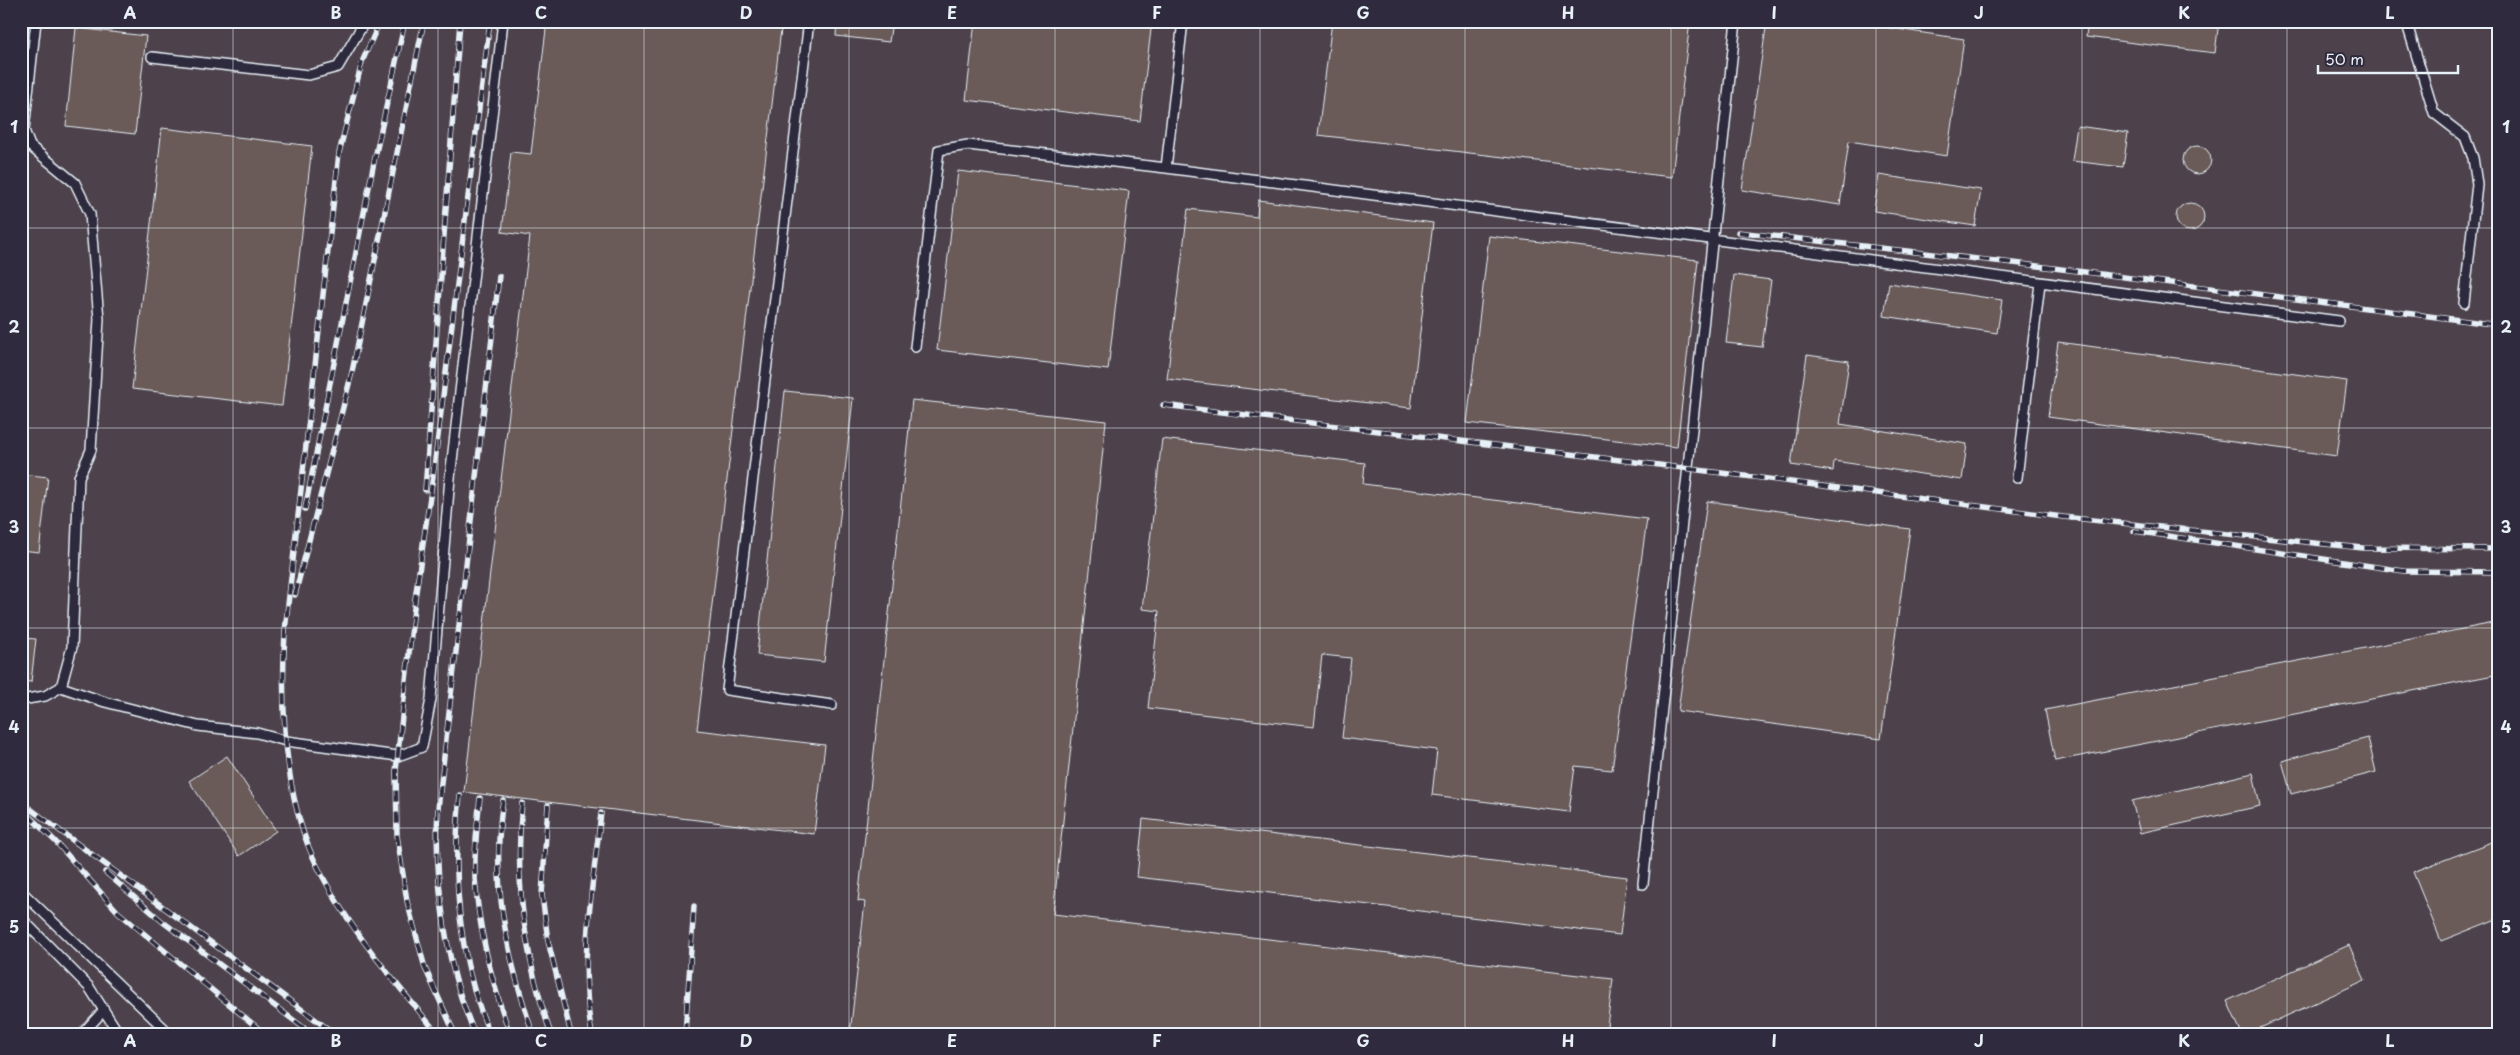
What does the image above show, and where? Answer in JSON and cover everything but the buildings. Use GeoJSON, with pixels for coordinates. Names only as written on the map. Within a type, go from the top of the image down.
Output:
{"type":"FeatureCollection","features":[{"type":"Feature","properties":{"kind":"lane"},"geometry":{"type":"LineString","coordinates":[[21,700],[45,696],[61,687],[72,648],[79,477],[91,450],[99,319],[90,214],[75,183],[30,146],[22,130],[36,21]]}},
{"type":"Feature","properties":{"kind":"lane"},"geometry":{"type":"LineString","coordinates":[[152,57],[309,75],[338,67],[365,21]]}},
{"type":"Feature","properties":{"kind":"lane"},"geometry":{"type":"LineString","coordinates":[[61,687],[105,702],[198,726],[257,733],[286,741],[398,756],[422,747],[432,699],[450,478],[503,21]]}},
{"type":"Feature","properties":{"kind":"lane"},"geometry":{"type":"LineString","coordinates":[[809,21],[728,690],[832,705]]}},
{"type":"Feature","properties":{"kind":"lane"},"geometry":{"type":"LineString","coordinates":[[1166,168],[1183,21]]}},
{"type":"Feature","properties":{"kind":"lane"},"geometry":{"type":"LineString","coordinates":[[1643,884],[1714,240],[1736,21]]}},
{"type":"Feature","properties":{"kind":"lane"},"geometry":{"type":"LineString","coordinates":[[2406,21],[2434,113],[2465,137],[2473,158],[2477,184],[2464,303]]}},
{"type":"Feature","properties":{"kind":"lane"},"geometry":{"type":"LineString","coordinates":[[915,346],[939,150],[968,145],[1166,168],[2339,321]]}},
{"type":"Feature","properties":{"kind":"lane"},"geometry":{"type":"LineString","coordinates":[[2017,478],[2040,283]]}},
{"type":"Feature","properties":{"kind":"lane"},"geometry":{"type":"LineString","coordinates":[[21,891],[170,1034]]}},
{"type":"Feature","properties":{"kind":"lane"},"geometry":{"type":"LineString","coordinates":[[21,918],[89,987],[120,1034]]}},
{"type":"Feature","properties":{"kind":"lane"},"geometry":{"type":"LineString","coordinates":[[82,1034],[104,1010]]}},
{"type":"Feature","properties":{"kind":"shaded area"},"geometry":{"type":"Polygon","coordinates":[[[21,21],[2499,21],[2499,1034],[21,1034],[21,21]]]}},
{"type":"Feature","properties":{"kind":"railway"},"geometry":{"type":"LineString","coordinates":[[380,21],[362,62],[339,153],[285,631],[284,716],[286,745],[295,802],[302,829],[312,855],[338,903],[369,949],[438,1034]]}},
{"type":"Feature","properties":{"kind":"railway"},"geometry":{"type":"LineString","coordinates":[[305,509],[374,162],[405,21]]}},
{"type":"Feature","properties":{"kind":"railway"},"geometry":{"type":"LineString","coordinates":[[295,595],[352,372],[424,21]]}},
{"type":"Feature","properties":{"kind":"railway"},"geometry":{"type":"LineString","coordinates":[[425,490],[460,21]]}},
{"type":"Feature","properties":{"kind":"railway"},"geometry":{"type":"LineString","coordinates":[[455,1034],[425,968],[407,901],[397,835],[396,771],[415,599],[433,476],[490,21]]}},
{"type":"Feature","properties":{"kind":"railway"},"geometry":{"type":"LineString","coordinates":[[1738,232],[2022,264],[2499,325]]}},
{"type":"Feature","properties":{"kind":"railway"},"geometry":{"type":"LineString","coordinates":[[475,1034],[456,982],[449,953],[440,894],[437,836],[438,809],[499,276]]}},
{"type":"Feature","properties":{"kind":"railway"},"geometry":{"type":"LineString","coordinates":[[1163,405],[1628,461],[2063,517],[2363,548],[2499,549]]}},
{"type":"Feature","properties":{"kind":"railway"},"geometry":{"type":"LineString","coordinates":[[2134,531],[2404,571],[2499,572]]}},
{"type":"Feature","properties":{"kind":"railway"},"geometry":{"type":"LineString","coordinates":[[460,795],[457,855],[460,916],[464,947],[471,977],[479,1006],[490,1034]]}},
{"type":"Feature","properties":{"kind":"railway"},"geometry":{"type":"LineString","coordinates":[[480,798],[475,858],[477,898],[487,957],[510,1034]]}},
{"type":"Feature","properties":{"kind":"railway"},"geometry":{"type":"LineString","coordinates":[[503,800],[499,830],[500,890],[503,918],[516,976],[533,1034]]}},
{"type":"Feature","properties":{"kind":"railway"},"geometry":{"type":"LineString","coordinates":[[21,802],[335,1034]]}},
{"type":"Feature","properties":{"kind":"railway"},"geometry":{"type":"LineString","coordinates":[[522,803],[520,862],[524,920],[534,977],[551,1034]]}},
{"type":"Feature","properties":{"kind":"railway"},"geometry":{"type":"LineString","coordinates":[[548,805],[542,895],[548,941],[571,1034]]}},
{"type":"Feature","properties":{"kind":"railway"},"geometry":{"type":"LineString","coordinates":[[592,1034],[586,979],[588,923],[601,813]]}},
{"type":"Feature","properties":{"kind":"railway"},"geometry":{"type":"LineString","coordinates":[[27,814],[55,841],[118,912],[265,1034]]}},
{"type":"Feature","properties":{"kind":"railway"},"geometry":{"type":"LineString","coordinates":[[105,872],[163,922],[312,1034]]}},
{"type":"Feature","properties":{"kind":"railway"},"geometry":{"type":"LineString","coordinates":[[685,1034],[694,906]]}}]}
